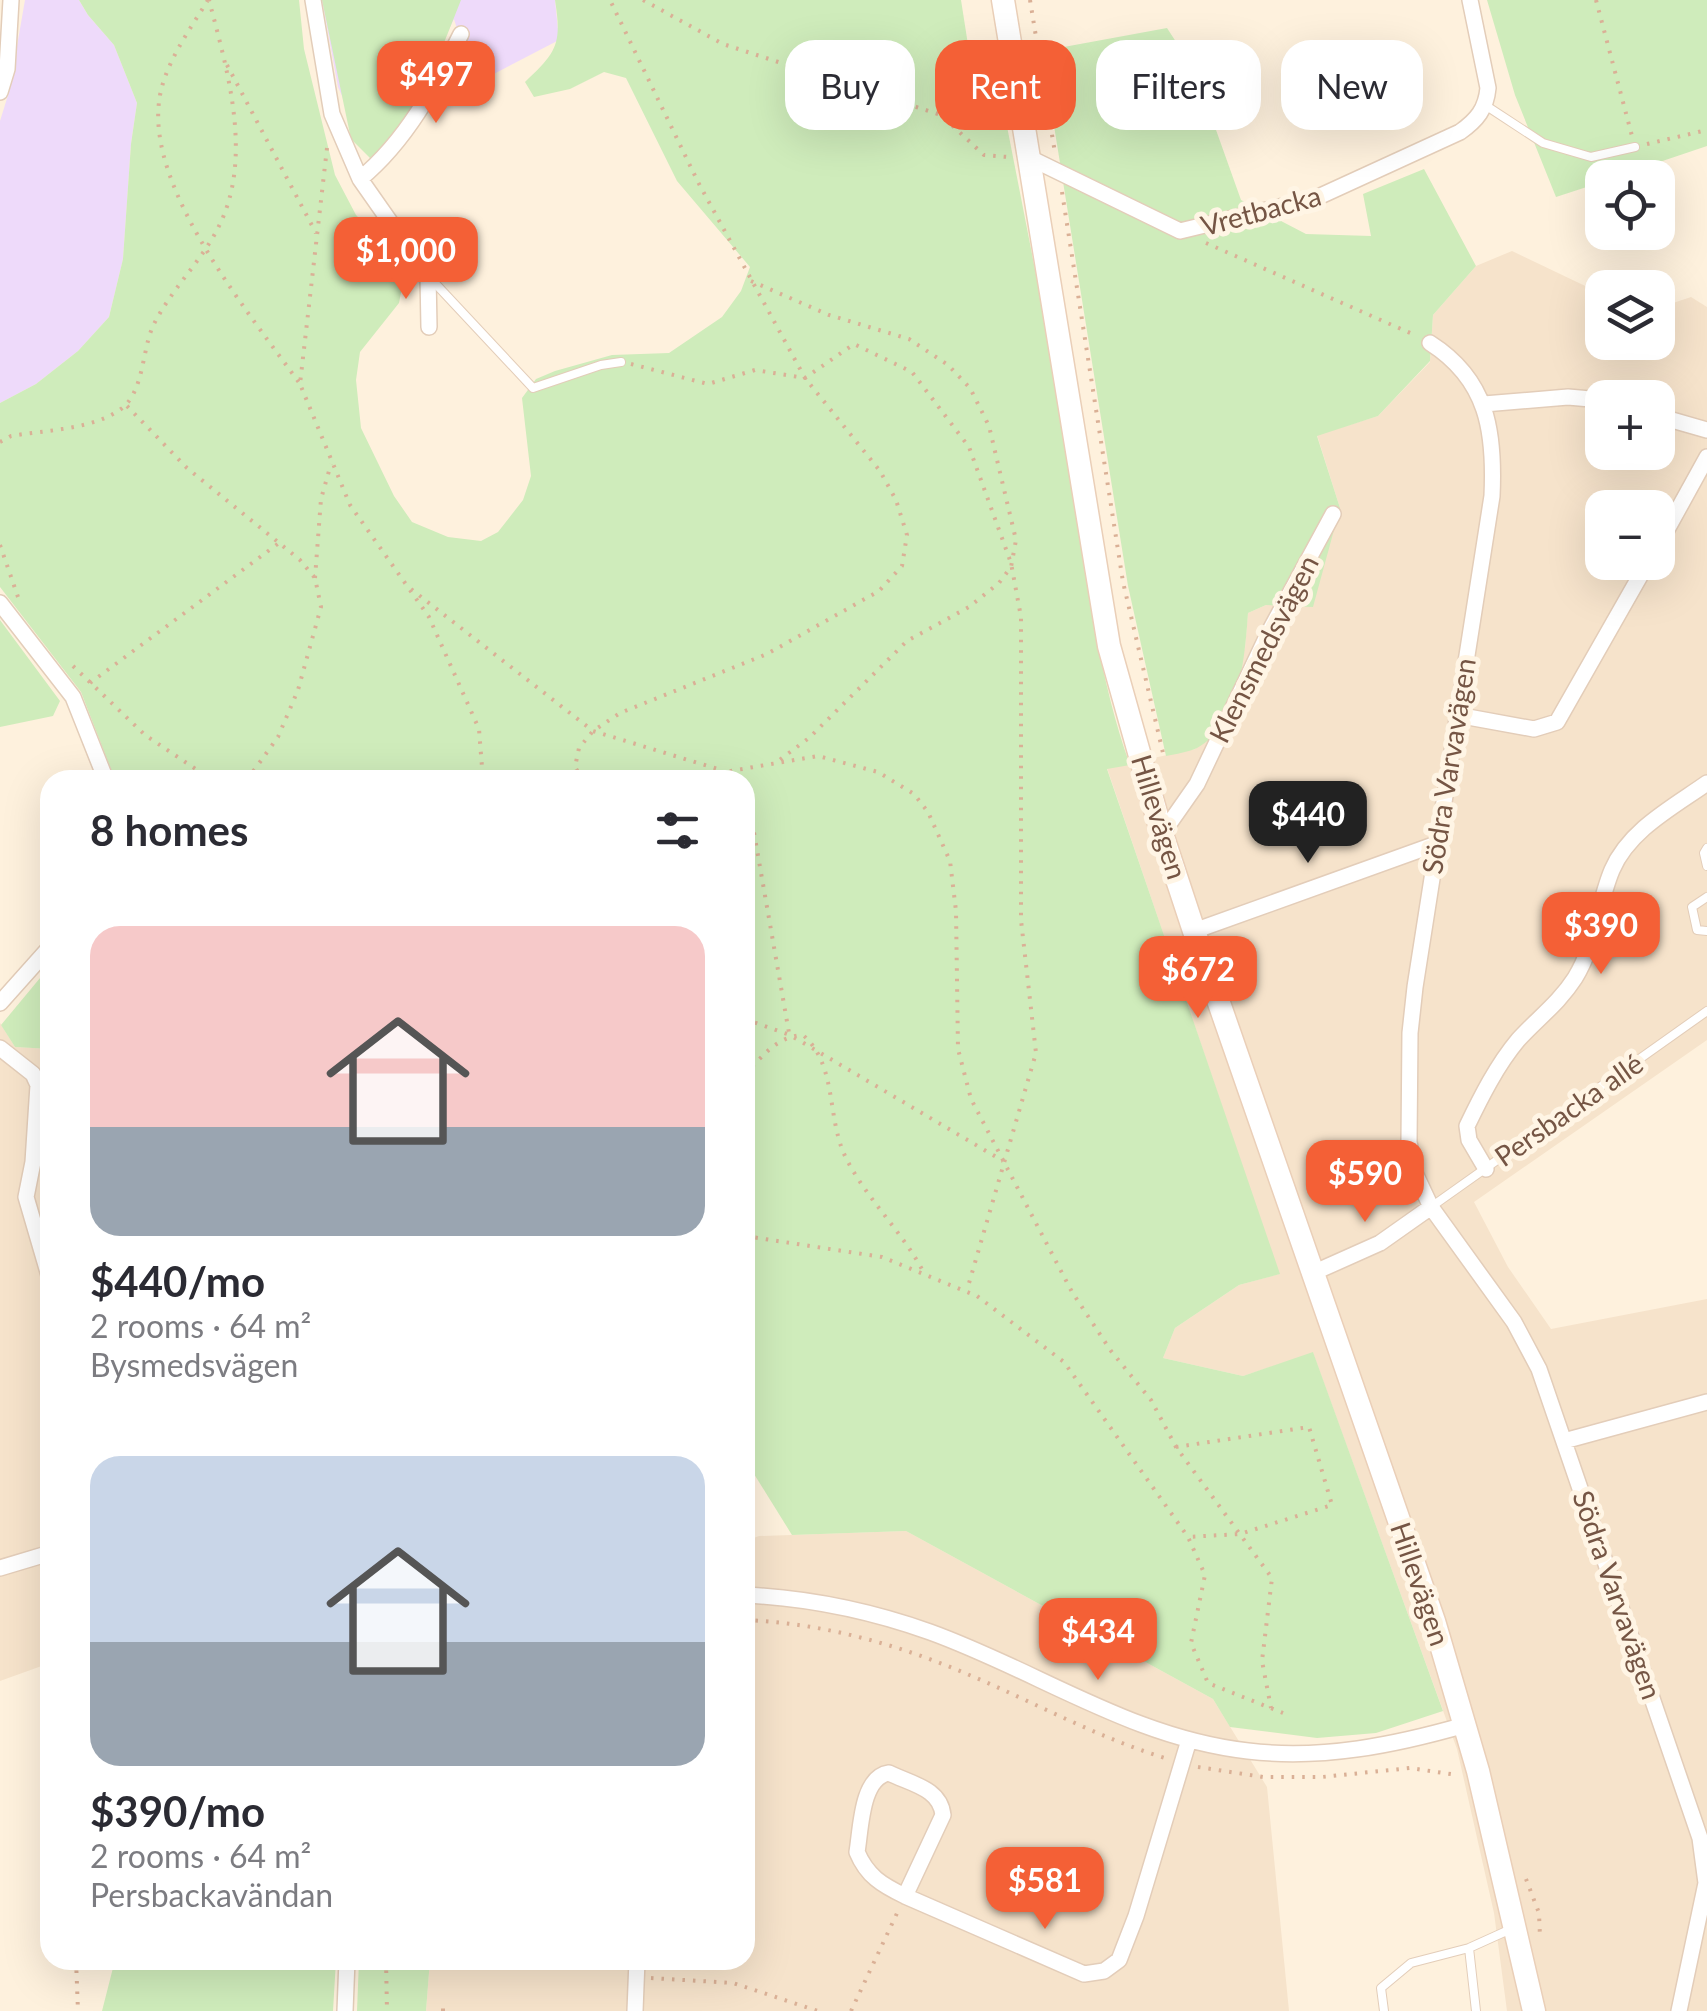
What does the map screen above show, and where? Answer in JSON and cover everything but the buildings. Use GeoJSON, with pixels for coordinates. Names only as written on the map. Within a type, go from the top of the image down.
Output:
{"type":"FeatureCollection","features":[{"type":"Feature","properties":{"kind":"street"},"geometry":{"type":"LineString","coordinates":[[0,92],[7,69],[10,0]]}},
{"type":"Feature","properties":{"kind":"street"},"geometry":{"type":"LineString","coordinates":[[314,0],[332,114],[360,178],[428,276],[429,327]]}},
{"type":"Feature","properties":{"kind":"street","name":"Hillevägen"},"geometry":{"type":"LineString","coordinates":[[1003,0],[1110,646],[1162,834],[1194,931],[1434,1622],[1465,1725],[1534,2011]]}},
{"type":"Feature","properties":{"kind":"street"},"geometry":{"type":"LineString","coordinates":[[1470,0],[1488,76],[1485,105]]}},
{"type":"Feature","properties":{"kind":"street"},"geometry":{"type":"LineString","coordinates":[[360,178],[387,156],[431,94],[461,34]]}},
{"type":"Feature","properties":{"kind":"street","name":"Vretbacka"},"geometry":{"type":"LineString","coordinates":[[1028,158],[1180,232],[1288,208],[1353,184],[1460,132],[1474,122],[1485,105]]}},
{"type":"Feature","properties":{"kind":"street","name":"Södra Varvavägen"},"geometry":{"type":"LineString","coordinates":[[1430,343],[1452,360],[1484,404],[1493,444],[1492,496],[1410,1032],[1410,1158],[1431,1207],[1482,1274],[1526,1342],[1704,1839],[1706,1883],[1680,2011]]}},
{"type":"Feature","properties":{"kind":"street"},"geometry":{"type":"LineString","coordinates":[[1484,404],[1568,396],[1585,398]]}},
{"type":"Feature","properties":{"kind":"street"},"geometry":{"type":"LineString","coordinates":[[1675,421],[1707,430]]}},
{"type":"Feature","properties":{"kind":"street"},"geometry":{"type":"LineString","coordinates":[[1675,515],[1707,457]]}},
{"type":"Feature","properties":{"kind":"street","name":"Klensmedsvägen"},"geometry":{"type":"LineString","coordinates":[[1162,834],[1197,784],[1270,632],[1333,514]]}},
{"type":"Feature","properties":{"kind":"street"},"geometry":{"type":"LineString","coordinates":[[1457,715],[1534,729],[1557,722],[1638,580]]}},
{"type":"Feature","properties":{"kind":"street"},"geometry":{"type":"LineString","coordinates":[[0,604],[73,697],[102,770]]}},
{"type":"Feature","properties":{"kind":"street"},"geometry":{"type":"LineString","coordinates":[[1486,1169],[1469,1140],[1467,1126],[1509,1052],[1576,977],[1592,944],[1619,856],[1636,835],[1707,783]]}},
{"type":"Feature","properties":{"kind":"street"},"geometry":{"type":"LineString","coordinates":[[1194,931],[1436,844]]}},
{"type":"Feature","properties":{"kind":"street"},"geometry":{"type":"LineString","coordinates":[[0,1003],[40,958]]}},
{"type":"Feature","properties":{"kind":"street"},"geometry":{"type":"LineString","coordinates":[[0,1048],[33,1074],[38,1085],[26,1197],[40,1245]]}},
{"type":"Feature","properties":{"kind":"street"},"geometry":{"type":"LineString","coordinates":[[1314,1272],[1380,1243],[1431,1207]]}},
{"type":"Feature","properties":{"kind":"street"},"geometry":{"type":"LineString","coordinates":[[1564,1441],[1707,1402]]}},
{"type":"Feature","properties":{"kind":"street"},"geometry":{"type":"LineString","coordinates":[[0,1568],[40,1556]]}},
{"type":"Feature","properties":{"kind":"street"},"geometry":{"type":"LineString","coordinates":[[755,1596],[816,1602],[916,1627],[1115,1716],[1189,1740],[1246,1751],[1327,1752],[1375,1747],[1465,1725]]}},
{"type":"Feature","properties":{"kind":"street"},"geometry":{"type":"LineString","coordinates":[[906,1896],[942,1815],[942,1805],[936,1795],[882,1774],[872,1782],[856,1852],[868,1874],[882,1885],[906,1896],[1084,1974],[1104,1972],[1118,1960],[1136,1916],[1189,1740]]}},
{"type":"Feature","properties":{"kind":"street"},"geometry":{"type":"LineString","coordinates":[[346,2011],[348,1970]]}},
{"type":"Feature","properties":{"kind":"street"},"geometry":{"type":"LineString","coordinates":[[634,2011],[636,1970]]}},
{"type":"Feature","properties":{"kind":"lane"},"geometry":{"type":"LineString","coordinates":[[1485,105],[1543,143],[1592,157],[1635,147]]}},
{"type":"Feature","properties":{"kind":"lane"},"geometry":{"type":"LineString","coordinates":[[428,276],[532,388],[621,362]]}},
{"type":"Feature","properties":{"kind":"lane"},"geometry":{"type":"LineString","coordinates":[[1707,848],[1707,866]]}},
{"type":"Feature","properties":{"kind":"lane"},"geometry":{"type":"LineString","coordinates":[[1707,897],[1692,907],[1697,930],[1707,931]]}},
{"type":"Feature","properties":{"kind":"lane","name":"Persbacka allé"},"geometry":{"type":"LineString","coordinates":[[1431,1207],[1707,1011]]}},
{"type":"Feature","properties":{"kind":"lane"},"geometry":{"type":"LineString","coordinates":[[1384,2011],[1381,1988],[1411,1963],[1469,1948],[1515,1927]]}},
{"type":"Feature","properties":{"kind":"lane"},"geometry":{"type":"LineString","coordinates":[[1469,1948],[1476,2011]]}},
{"type":"Feature","properties":{"kind":"path"},"geometry":{"type":"LineString","coordinates":[[0,442],[11,436],[108,417],[126,405],[138,383],[145,343],[160,311],[220,225],[230,195],[235,149],[225,60],[209,0]]}},
{"type":"Feature","properties":{"kind":"path"},"geometry":{"type":"LineString","coordinates":[[209,0],[177,51],[159,99],[158,133],[174,184],[204,248],[300,384],[350,505],[428,617],[479,728],[482,770]]}},
{"type":"Feature","properties":{"kind":"path"},"geometry":{"type":"LineString","coordinates":[[577,770],[579,748],[593,731],[620,713],[768,654],[879,591],[902,566],[907,535],[896,500],[880,471],[805,378],[751,281],[610,0]]}},
{"type":"Feature","properties":{"kind":"path"},"geometry":{"type":"LineString","coordinates":[[643,0],[723,44],[941,115],[984,156],[1028,158]]}},
{"type":"Feature","properties":{"kind":"path"},"geometry":{"type":"LineString","coordinates":[[1030,0],[1123,582],[1166,769]]}},
{"type":"Feature","properties":{"kind":"path"},"geometry":{"type":"LineString","coordinates":[[1596,0],[1635,147],[1707,130]]}},
{"type":"Feature","properties":{"kind":"path"},"geometry":{"type":"LineString","coordinates":[[225,60],[316,233]]}},
{"type":"Feature","properties":{"kind":"path"},"geometry":{"type":"LineString","coordinates":[[300,384],[327,148]]}},
{"type":"Feature","properties":{"kind":"path"},"geometry":{"type":"LineString","coordinates":[[1180,232],[1430,343]]}},
{"type":"Feature","properties":{"kind":"path"},"geometry":{"type":"LineString","coordinates":[[751,281],[829,315],[909,340],[948,365],[970,388],[989,426],[1016,540],[1011,567],[1000,584],[970,607],[906,641],[810,738],[774,763]]}},
{"type":"Feature","properties":{"kind":"path"},"geometry":{"type":"LineString","coordinates":[[621,362],[708,384],[754,370],[805,378],[854,344],[912,372],[969,447],[1010,563],[1021,617],[1021,920],[1036,1053],[967,1290]]}},
{"type":"Feature","properties":{"kind":"path"},"geometry":{"type":"LineString","coordinates":[[126,405],[186,468],[279,543],[315,578]]}},
{"type":"Feature","properties":{"kind":"path"},"geometry":{"type":"LineString","coordinates":[[255,770],[278,737],[298,690],[322,607],[315,578],[321,499],[332,460]]}},
{"type":"Feature","properties":{"kind":"path"},"geometry":{"type":"LineString","coordinates":[[73,697],[279,543]]}},
{"type":"Feature","properties":{"kind":"path"},"geometry":{"type":"LineString","coordinates":[[0,544],[22,606]]}},
{"type":"Feature","properties":{"kind":"path"},"geometry":{"type":"LineString","coordinates":[[406,585],[593,731],[720,770]]}},
{"type":"Feature","properties":{"kind":"path"},"geometry":{"type":"LineString","coordinates":[[68,660],[88,684],[146,735],[197,770]]}},
{"type":"Feature","properties":{"kind":"path"},"geometry":{"type":"LineString","coordinates":[[737,770],[818,756],[878,772],[914,794],[928,812],[950,861],[956,911],[958,1049],[971,1099],[1072,1292],[1111,1351],[1151,1400],[1176,1446],[1272,1578],[1262,1661],[1271,1708]]}},
{"type":"Feature","properties":{"kind":"path"},"geometry":{"type":"LineString","coordinates":[[755,838],[790,1036]]}},
{"type":"Feature","properties":{"kind":"path"},"geometry":{"type":"LineString","coordinates":[[755,1022],[790,1036],[1003,1161]]}},
{"type":"Feature","properties":{"kind":"path"},"geometry":{"type":"LineString","coordinates":[[755,1064],[771,1047],[790,1036],[803,1035],[817,1047],[826,1069],[836,1134],[847,1160],[913,1251],[925,1275]]}},
{"type":"Feature","properties":{"kind":"path"},"geometry":{"type":"LineString","coordinates":[[755,1238],[882,1257],[977,1296],[1064,1362],[1188,1537],[1205,1575],[1190,1642],[1208,1684],[1283,1713]]}},
{"type":"Feature","properties":{"kind":"path"},"geometry":{"type":"LineString","coordinates":[[1176,1446],[1308,1428],[1332,1505],[1240,1534],[1188,1537]]}},
{"type":"Feature","properties":{"kind":"path"},"geometry":{"type":"LineString","coordinates":[[1526,1878],[1539,1913],[1539,1942]]}},
{"type":"Feature","properties":{"kind":"path"},"geometry":{"type":"LineString","coordinates":[[851,2011],[906,1896]]}},
{"type":"Feature","properties":{"kind":"path"},"geometry":{"type":"LineString","coordinates":[[76,1970],[78,2011]]}},
{"type":"Feature","properties":{"kind":"path"},"geometry":{"type":"LineString","coordinates":[[386,1970],[388,2011]]}},
{"type":"Feature","properties":{"kind":"path"},"geometry":{"type":"LineString","coordinates":[[636,1978],[733,1983],[818,2011]]}},
{"type":"Feature","properties":{"kind":"path"},"geometry":{"type":"LineString","coordinates":[[443,2004],[443,2011]]}},
{"type":"Feature","properties":{"kind":"shaded area"},"geometry":{"type":"Polygon","coordinates":[[[25,0],[79,0],[114,45],[137,103],[123,259],[109,317],[78,351],[36,384],[0,403],[0,121],[25,0]]]}},
{"type":"Feature","properties":{"kind":"shaded area"},"geometry":{"type":"Polygon","coordinates":[[[322,0],[555,0],[559,40],[490,76],[469,68],[454,19],[411,106],[370,158],[338,87],[322,0]]]}},
{"type":"Feature","properties":{"kind":"shaded area"},"geometry":{"type":"Polygon","coordinates":[[[1512,251],[1585,286],[1585,360],[1675,360],[1675,302],[1691,297],[1707,307],[1707,1040],[1474,1202],[1508,1267],[1551,1329],[1707,1299],[1707,2011],[1507,2011],[1494,1913],[1457,1749],[1313,1353],[1243,1376],[1163,1358],[1175,1328],[1239,1285],[1279,1274],[1107,768],[1195,749],[1245,648],[1248,613],[1266,605],[1340,508],[1317,435],[1378,416],[1430,362],[1433,315],[1476,266],[1512,251]]]}},
{"type":"Feature","properties":{"kind":"shaded area"},"geometry":{"type":"Polygon","coordinates":[[[0,1023],[15,1047],[40,1048],[40,1667],[0,1681],[0,1023]]]}},
{"type":"Feature","properties":{"kind":"shaded area"},"geometry":{"type":"Polygon","coordinates":[[[906,1531],[1213,1699],[1267,1787],[1289,2011],[426,2011],[429,1970],[755,1970],[755,1537],[906,1531]]]}},
{"type":"Feature","properties":{"kind":"green space"},"geometry":{"type":"Polygon","coordinates":[[[79,0],[299,0],[304,49],[335,175],[356,215],[398,258],[402,287],[399,303],[360,352],[356,380],[361,428],[394,496],[412,522],[448,537],[481,541],[498,532],[523,500],[531,476],[522,398],[536,379],[612,355],[669,353],[722,317],[741,291],[750,267],[677,181],[626,78],[604,72],[570,89],[534,97],[525,82],[555,46],[555,0],[961,0],[967,40],[935,40],[935,130],[1008,130],[1054,371],[1092,614],[1108,690],[1130,765],[1107,769],[1280,1274],[1239,1285],[1175,1328],[1163,1358],[1243,1376],[1313,1352],[1443,1711],[1376,1733],[1317,1738],[1230,1727],[1213,1699],[906,1531],[792,1535],[755,1476],[755,770],[111,770],[81,692],[0,587],[0,403],[36,384],[78,351],[109,317],[123,259],[137,103],[114,45],[79,0]]]}},
{"type":"Feature","properties":{"kind":"green space"},"geometry":{"type":"Polygon","coordinates":[[[322,0],[461,0],[413,107],[385,145],[370,158],[351,139],[322,0]]]}},
{"type":"Feature","properties":{"kind":"green space"},"geometry":{"type":"Polygon","coordinates":[[[1487,0],[1707,0],[1707,146],[1665,160],[1585,160],[1585,188],[1556,197],[1515,95],[1487,0]]]}},
{"type":"Feature","properties":{"kind":"green space"},"geometry":{"type":"Polygon","coordinates":[[[1167,28],[1175,40],[1102,40],[1167,28]]]}},
{"type":"Feature","properties":{"kind":"green space"},"geometry":{"type":"Polygon","coordinates":[[[1096,41],[1096,130],[1216,130],[1241,200],[1306,234],[1371,236],[1363,194],[1424,169],[1476,266],[1433,315],[1430,361],[1378,416],[1317,436],[1340,508],[1313,607],[1266,605],[1248,613],[1238,688],[1223,723],[1197,748],[1166,756],[1128,586],[1055,130],[1076,130],[1076,45],[1096,41]]]}},
{"type":"Feature","properties":{"kind":"green space"},"geometry":{"type":"Polygon","coordinates":[[[0,620],[60,701],[53,716],[0,727],[0,620]]]}},
{"type":"Feature","properties":{"kind":"green space"},"geometry":{"type":"Polygon","coordinates":[[[40,978],[40,1048],[15,1047],[1,1025],[40,978]]]}},
{"type":"Feature","properties":{"kind":"green space"},"geometry":{"type":"Polygon","coordinates":[[[112,1970],[335,1970],[333,2011],[102,2011],[112,1970]]]}},
{"type":"Feature","properties":{"kind":"green space"},"geometry":{"type":"Polygon","coordinates":[[[359,1970],[429,1970],[426,2011],[357,2011],[359,1970]]]}}]}
